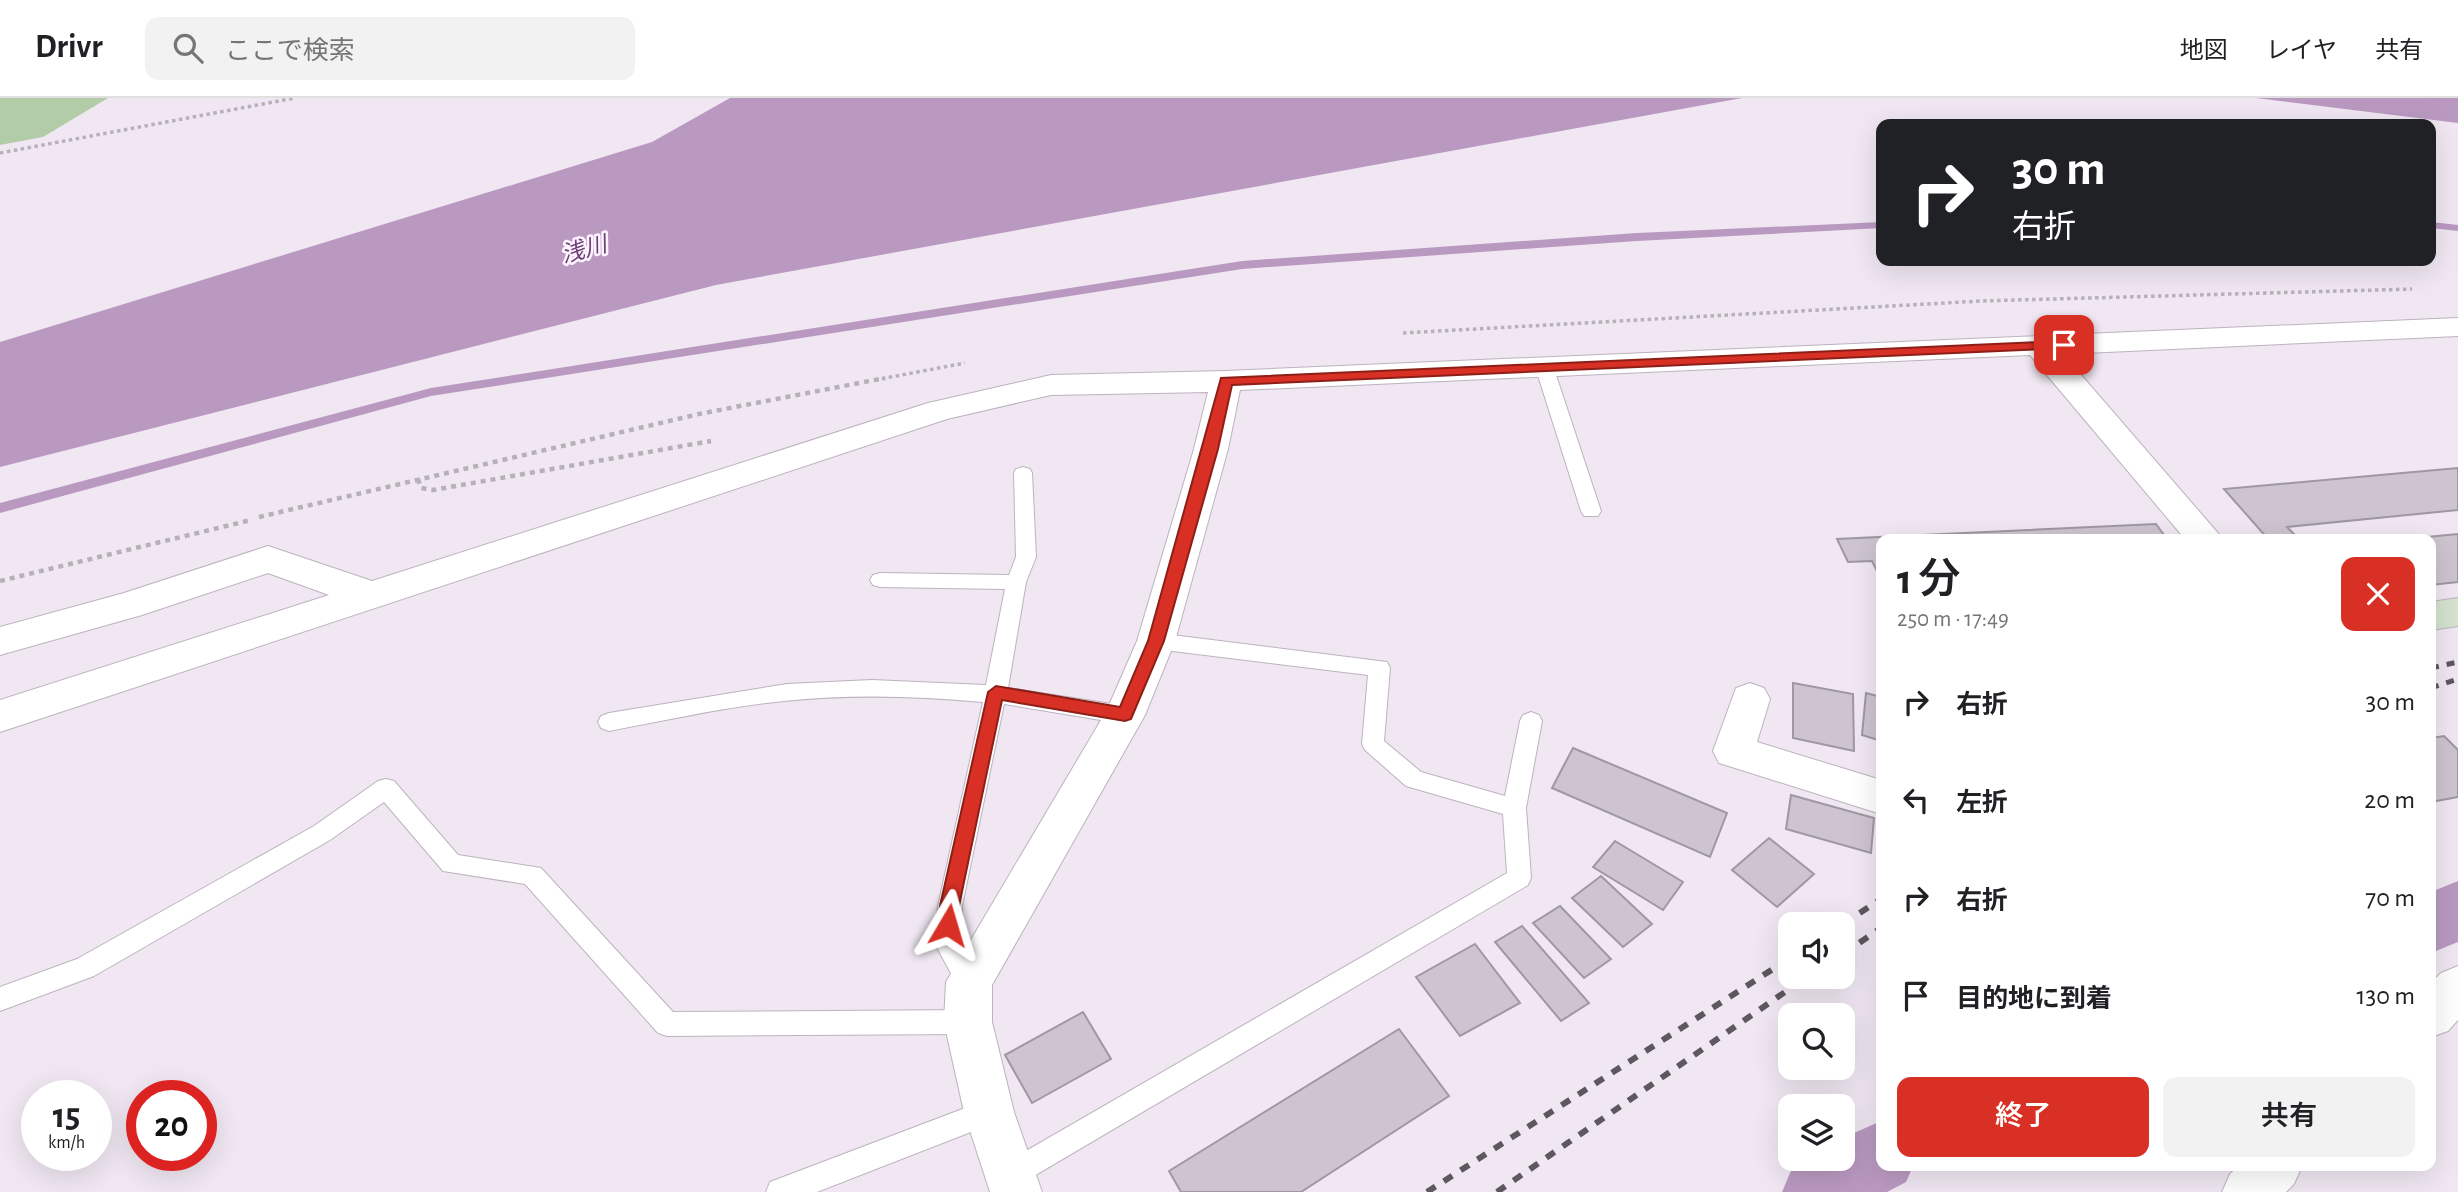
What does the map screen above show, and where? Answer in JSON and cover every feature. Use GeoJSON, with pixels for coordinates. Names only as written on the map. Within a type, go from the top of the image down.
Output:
{"type":"FeatureCollection","features":[{"type":"Feature","properties":{"kind":"street"},"geometry":{"type":"LineString","coordinates":[[0,716],[940,410],[1051,385],[1226,381],[2458,327]]}},
{"type":"Feature","properties":{"kind":"street"},"geometry":{"type":"LineString","coordinates":[[2039,346],[2201,534]]}},
{"type":"Feature","properties":{"kind":"street"},"geometry":{"type":"LineString","coordinates":[[1013,1184],[989,1112],[968,1022],[969,982],[1125,715],[1156,641],[1211,449],[1226,381]]}},
{"type":"Feature","properties":{"kind":"street"},"geometry":{"type":"LineString","coordinates":[[0,641],[129,605],[268,559],[368,594]]}},
{"type":"Feature","properties":{"kind":"street"},"geometry":{"type":"LineString","coordinates":[[2436,616],[2458,612]]}},
{"type":"Feature","properties":{"kind":"street"},"geometry":{"type":"LineString","coordinates":[[1750,699],[1734,751],[1876,795]]}},
{"type":"Feature","properties":{"kind":"street"},"geometry":{"type":"LineString","coordinates":[[2436,1010],[2458,988]]}},
{"type":"Feature","properties":{"kind":"street"},"geometry":{"type":"LineString","coordinates":[[2248,1192],[2271,1171]]}},
{"type":"Feature","properties":{"kind":"lane"},"geometry":{"type":"LineString","coordinates":[[1544,366],[1591,511]]}},
{"type":"Feature","properties":{"kind":"lane"},"geometry":{"type":"LineString","coordinates":[[969,982],[947,944],[950,906],[996,692],[1016,582],[1026,556],[1023,473]]}},
{"type":"Feature","properties":{"kind":"lane"},"geometry":{"type":"LineString","coordinates":[[880,580],[1016,582]]}},
{"type":"Feature","properties":{"kind":"lane"},"geometry":{"type":"LineString","coordinates":[[1156,641],[1380,668],[1373,744],[1414,779],[1514,808]]}},
{"type":"Feature","properties":{"kind":"lane"},"geometry":{"type":"LineString","coordinates":[[609,722],[785,692],[895,687],[996,692],[1125,715]]}},
{"type":"Feature","properties":{"kind":"lane"},"geometry":{"type":"LineString","coordinates":[[1013,1184],[1519,878],[1514,808],[1531,721]]}},
{"type":"Feature","properties":{"kind":"lane"},"geometry":{"type":"LineString","coordinates":[[0,999],[85,968],[322,833],[386,788],[451,864],[532,875],[667,1024],[968,1022]]}},
{"type":"Feature","properties":{"kind":"lane"},"geometry":{"type":"LineString","coordinates":[[780,1192],[989,1112]]}},
{"type":"Feature","properties":{"kind":"path"},"geometry":{"type":"LineString","coordinates":[[0,153],[295,98]]}},
{"type":"Feature","properties":{"kind":"path"},"geometry":{"type":"LineString","coordinates":[[418,479],[421,488],[433,491],[718,440]]}},
{"type":"Feature","properties":{"kind":"green space"},"geometry":{"type":"Polygon","coordinates":[[[0,98],[108,98],[43,137],[0,145],[0,98]]]}},
{"type":"Feature","properties":{"kind":"water","name":"浅川"},"geometry":{"type":"Polygon","coordinates":[[[730,98],[1742,98],[716,285],[0,467],[0,342],[652,142],[730,98]]]}},
{"type":"Feature","properties":{"kind":"water"},"geometry":{"type":"Polygon","coordinates":[[[2256,98],[2458,98],[2458,123],[2256,98]]]}},
{"type":"Feature","properties":{"kind":"building"},"geometry":{"type":"Polygon","coordinates":[[[2458,468],[2458,510],[2287,527],[2294,534],[2264,534],[2224,489],[2458,468]]]}},
{"type":"Feature","properties":{"kind":"building"},"geometry":{"type":"Polygon","coordinates":[[[2156,524],[2163,534],[1943,534],[2156,524]]]}},
{"type":"Feature","properties":{"kind":"building"},"geometry":{"type":"Polygon","coordinates":[[[2458,534],[2458,582],[2436,584],[2436,536],[2458,534]]]}},
{"type":"Feature","properties":{"kind":"building"},"geometry":{"type":"Polygon","coordinates":[[[1876,537],[1876,569],[1872,561],[1848,562],[1837,539],[1876,537]]]}},
{"type":"Feature","properties":{"kind":"building"},"geometry":{"type":"Polygon","coordinates":[[[1793,683],[1853,694],[1854,751],[1793,738],[1793,683]]]}},
{"type":"Feature","properties":{"kind":"building"},"geometry":{"type":"Polygon","coordinates":[[[1866,693],[1876,696],[1876,739],[1862,735],[1866,693]]]}},
{"type":"Feature","properties":{"kind":"building"},"geometry":{"type":"Polygon","coordinates":[[[2444,736],[2458,750],[2458,797],[2436,801],[2436,737],[2444,736]]]}},
{"type":"Feature","properties":{"kind":"building"},"geometry":{"type":"Polygon","coordinates":[[[1573,748],[1727,813],[1710,857],[1552,788],[1573,748]]]}},
{"type":"Feature","properties":{"kind":"building"},"geometry":{"type":"Polygon","coordinates":[[[1791,795],[1874,818],[1871,853],[1786,829],[1791,795]]]}},
{"type":"Feature","properties":{"kind":"building"},"geometry":{"type":"Polygon","coordinates":[[[1769,838],[1814,874],[1777,907],[1732,870],[1769,838]]]}},
{"type":"Feature","properties":{"kind":"building"},"geometry":{"type":"Polygon","coordinates":[[[1615,841],[1683,882],[1663,910],[1593,867],[1615,841]]]}},
{"type":"Feature","properties":{"kind":"building"},"geometry":{"type":"Polygon","coordinates":[[[1601,876],[1652,924],[1623,947],[1572,898],[1601,876]]]}},
{"type":"Feature","properties":{"kind":"building"},"geometry":{"type":"Polygon","coordinates":[[[1560,906],[1611,959],[1584,978],[1533,923],[1560,906]]]}},
{"type":"Feature","properties":{"kind":"building"},"geometry":{"type":"Polygon","coordinates":[[[1522,926],[1589,1003],[1561,1021],[1495,942],[1522,926]]]}},
{"type":"Feature","properties":{"kind":"building"},"geometry":{"type":"Polygon","coordinates":[[[1475,944],[1520,1003],[1460,1036],[1416,977],[1475,944]]]}},
{"type":"Feature","properties":{"kind":"building"},"geometry":{"type":"Polygon","coordinates":[[[1083,1012],[1111,1059],[1032,1103],[1005,1055],[1083,1012]]]}},
{"type":"Feature","properties":{"kind":"building"},"geometry":{"type":"Polygon","coordinates":[[[1399,1029],[1449,1096],[1301,1192],[1181,1192],[1169,1171],[1399,1029]]]}},
{"type":"Feature","properties":{"kind":"waterway"},"geometry":{"type":"LineString","coordinates":[[0,508],[431,392],[1242,265],[1637,237],[1876,225]]}},
{"type":"Feature","properties":{"kind":"waterway"},"geometry":{"type":"LineString","coordinates":[[2436,226],[2458,228]]}},
{"type":"Feature","properties":{"kind":"waterway"},"geometry":{"type":"LineString","coordinates":[[2436,922],[2458,909]]}},
{"type":"Feature","properties":{"kind":"waterway"},"geometry":{"type":"LineString","coordinates":[[1819,1192],[1830,1182],[1876,1159]]}},
{"type":"Feature","properties":{"kind":"railway"},"geometry":{"type":"LineString","coordinates":[[2436,667],[2458,662]]}},
{"type":"Feature","properties":{"kind":"railway"},"geometry":{"type":"LineString","coordinates":[[2436,686],[2458,679]]}},
{"type":"Feature","properties":{"kind":"railway"},"geometry":{"type":"LineString","coordinates":[[1855,916],[1876,902]]}},
{"type":"Feature","properties":{"kind":"railway"},"geometry":{"type":"LineString","coordinates":[[1855,946],[1876,931]]}},
{"type":"Feature","properties":{"kind":"railway"},"geometry":{"type":"LineString","coordinates":[[1427,1192],[1778,966]]}},
{"type":"Feature","properties":{"kind":"railway"},"geometry":{"type":"LineString","coordinates":[[1497,1192],[1789,989]]}},
{"type":"Feature","properties":{"kind":"route"},"geometry":{"type":"LineString","coordinates":[[948,925],[996,692],[1060,701],[1125,715],[1156,641],[1211,449],[1226,381],[1384,372],[2064,345]]}}]}
